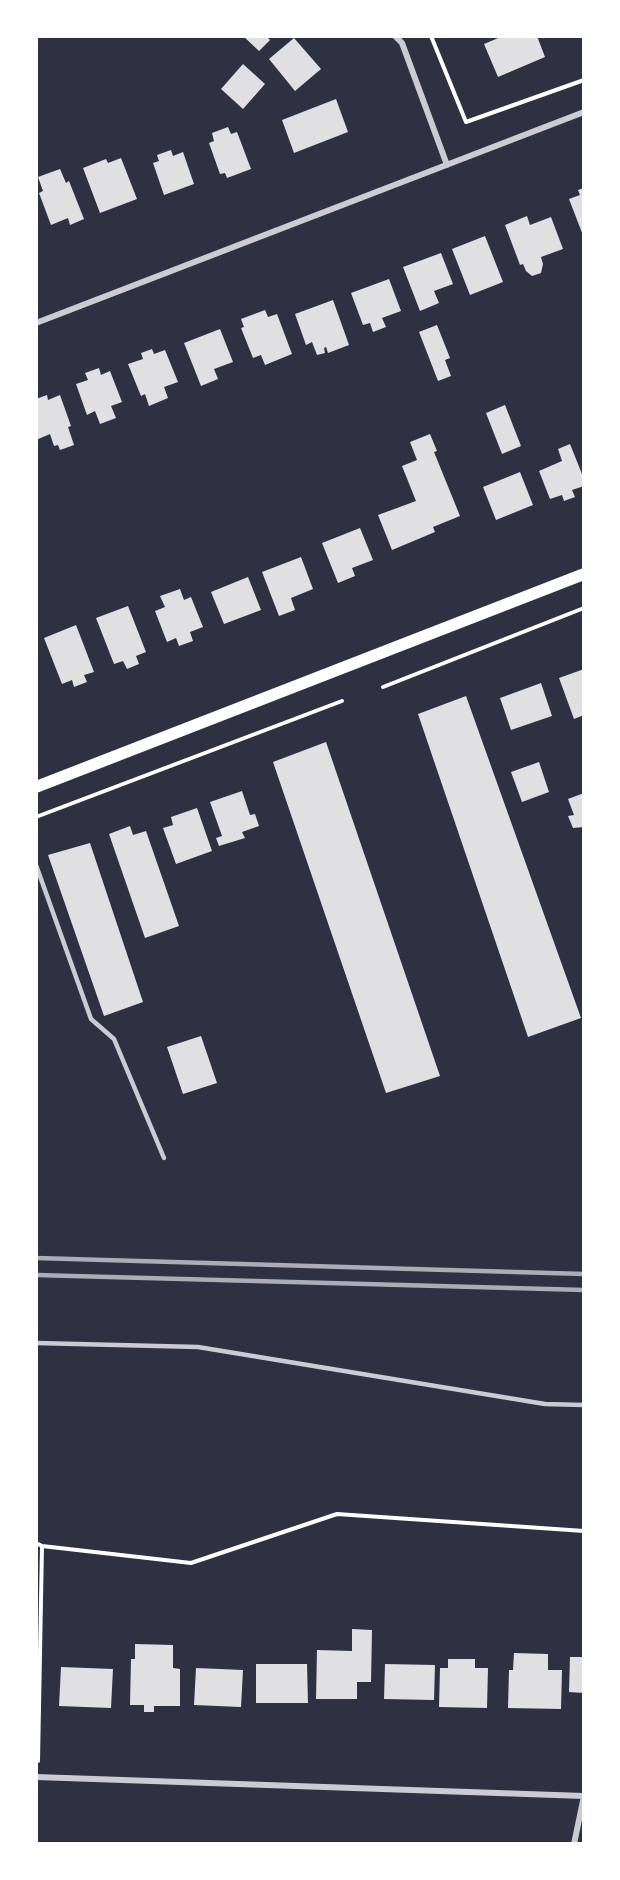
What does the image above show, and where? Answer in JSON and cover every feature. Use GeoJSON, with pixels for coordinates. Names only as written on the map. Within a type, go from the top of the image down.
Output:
{"type":"FeatureCollection","features":[{"type":"Feature","properties":{"kind":"main road"},"geometry":{"type":"LineString","coordinates":[[36,787],[584,574]]}},
{"type":"Feature","properties":{"kind":"street"},"geometry":{"type":"LineString","coordinates":[[395,36],[402,43],[447,165]]}},
{"type":"Feature","properties":{"kind":"street"},"geometry":{"type":"LineString","coordinates":[[36,323],[584,112]]}},
{"type":"Feature","properties":{"kind":"street"},"geometry":{"type":"LineString","coordinates":[[37,1777],[584,1796],[574,1844]]}},
{"type":"Feature","properties":{"kind":"lane"},"geometry":{"type":"LineString","coordinates":[[36,865],[91,1019],[114,1039],[164,1158]]}},
{"type":"Feature","properties":{"kind":"lane"},"geometry":{"type":"LineString","coordinates":[[36,1343],[198,1347],[545,1404],[584,1405]]}},
{"type":"Feature","properties":{"kind":"path"},"geometry":{"type":"LineString","coordinates":[[431,36],[466,122],[584,80]]}},
{"type":"Feature","properties":{"kind":"path"},"geometry":{"type":"LineString","coordinates":[[383,687],[584,608]]}},
{"type":"Feature","properties":{"kind":"path"},"geometry":{"type":"LineString","coordinates":[[36,817],[342,701]]}},
{"type":"Feature","properties":{"kind":"path"},"geometry":{"type":"LineString","coordinates":[[36,1543],[42,1546],[191,1563],[337,1514],[584,1531]]}},
{"type":"Feature","properties":{"kind":"path"},"geometry":{"type":"LineString","coordinates":[[37,1777],[42,1546]]}},
{"type":"Feature","properties":{"kind":"building"},"geometry":{"type":"Polygon","coordinates":[[[243,36],[266,36],[270,40],[259,51],[243,36]]]}},
{"type":"Feature","properties":{"kind":"building"},"geometry":{"type":"Polygon","coordinates":[[[503,36],[537,36],[545,57],[498,77],[484,44],[503,36]]]}},
{"type":"Feature","properties":{"kind":"building"},"geometry":{"type":"Polygon","coordinates":[[[294,38],[321,69],[295,91],[269,59],[294,38]]]}},
{"type":"Feature","properties":{"kind":"building"},"geometry":{"type":"Polygon","coordinates":[[[243,64],[265,84],[243,109],[221,89],[243,64]]]}},
{"type":"Feature","properties":{"kind":"building"},"geometry":{"type":"Polygon","coordinates":[[[336,99],[348,132],[294,153],[282,120],[336,99]]]}},
{"type":"Feature","properties":{"kind":"building"},"geometry":{"type":"Polygon","coordinates":[[[228,127],[231,134],[237,132],[251,169],[227,178],[225,173],[220,174],[209,143],[214,141],[212,133],[228,127]]]}},
{"type":"Feature","properties":{"kind":"building"},"geometry":{"type":"Polygon","coordinates":[[[171,150],[173,156],[183,152],[194,184],[164,195],[153,163],[159,161],[157,155],[171,150]]]}},
{"type":"Feature","properties":{"kind":"building"},"geometry":{"type":"Polygon","coordinates":[[[121,158],[137,199],[100,213],[83,168],[106,159],[108,163],[121,158]]]}},
{"type":"Feature","properties":{"kind":"building"},"geometry":{"type":"Polygon","coordinates":[[[60,169],[66,183],[69,181],[84,219],[70,225],[68,218],[51,225],[39,193],[43,191],[38,177],[60,169]]]}},
{"type":"Feature","properties":{"kind":"building"},"geometry":{"type":"Polygon","coordinates":[[[584,188],[584,238],[569,199],[580,195],[578,190],[584,188]]]}},
{"type":"Feature","properties":{"kind":"building"},"geometry":{"type":"Polygon","coordinates":[[[527,216],[530,225],[551,217],[563,249],[541,257],[543,264],[541,273],[532,276],[523,264],[520,265],[505,225],[527,216]]]}},
{"type":"Feature","properties":{"kind":"building"},"geometry":{"type":"Polygon","coordinates":[[[485,236],[503,282],[470,295],[452,249],[485,236]]]}},
{"type":"Feature","properties":{"kind":"building"},"geometry":{"type":"Polygon","coordinates":[[[441,253],[453,284],[434,291],[439,303],[420,311],[403,267],[441,253]]]}},
{"type":"Feature","properties":{"kind":"building"},"geometry":{"type":"Polygon","coordinates":[[[389,279],[401,311],[382,318],[386,327],[373,332],[370,323],[363,325],[351,293],[389,279]]]}},
{"type":"Feature","properties":{"kind":"building"},"geometry":{"type":"Polygon","coordinates":[[[333,300],[349,345],[328,353],[326,347],[324,348],[325,353],[317,355],[312,342],[306,345],[295,314],[333,300]]]}},
{"type":"Feature","properties":{"kind":"building"},"geometry":{"type":"Polygon","coordinates":[[[265,310],[268,317],[277,314],[292,354],[265,365],[261,355],[253,358],[241,328],[244,327],[241,319],[265,310]]]}},
{"type":"Feature","properties":{"kind":"building"},"geometry":{"type":"Polygon","coordinates":[[[437,325],[450,358],[445,360],[451,376],[438,381],[419,332],[437,325]]]}},
{"type":"Feature","properties":{"kind":"building"},"geometry":{"type":"Polygon","coordinates":[[[220,329],[233,362],[214,369],[218,379],[201,386],[184,343],[220,329]]]}},
{"type":"Feature","properties":{"kind":"building"},"geometry":{"type":"Polygon","coordinates":[[[152,349],[154,354],[165,350],[178,382],[164,387],[168,398],[149,406],[145,394],[141,396],[128,364],[143,359],[141,353],[152,349]]]}},
{"type":"Feature","properties":{"kind":"building"},"geometry":{"type":"Polygon","coordinates":[[[99,368],[101,375],[110,371],[122,402],[111,406],[116,418],[100,424],[95,411],[87,415],[76,384],[88,380],[85,373],[99,368]]]}},
{"type":"Feature","properties":{"kind":"building"},"geometry":{"type":"Polygon","coordinates":[[[47,395],[48,400],[60,395],[71,426],[68,427],[74,445],[60,450],[58,445],[54,446],[50,434],[36,440],[36,399],[47,395]]]}},
{"type":"Feature","properties":{"kind":"building"},"geometry":{"type":"Polygon","coordinates":[[[505,405],[521,446],[502,454],[486,413],[505,405]]]}},
{"type":"Feature","properties":{"kind":"building"},"geometry":{"type":"Polygon","coordinates":[[[430,434],[437,451],[434,452],[460,516],[433,527],[435,532],[392,550],[378,515],[416,501],[402,466],[417,460],[410,442],[430,434]]]}},
{"type":"Feature","properties":{"kind":"building"},"geometry":{"type":"Polygon","coordinates":[[[570,444],[584,479],[584,486],[572,490],[575,497],[564,501],[562,495],[550,499],[539,471],[562,461],[558,449],[570,444]]]}},
{"type":"Feature","properties":{"kind":"building"},"geometry":{"type":"Polygon","coordinates":[[[520,472],[533,505],[496,520],[483,487],[520,472]]]}},
{"type":"Feature","properties":{"kind":"building"},"geometry":{"type":"Polygon","coordinates":[[[360,528],[373,560],[352,568],[355,576],[338,583],[322,543],[360,528]]]}},
{"type":"Feature","properties":{"kind":"building"},"geometry":{"type":"Polygon","coordinates":[[[301,557],[313,589],[291,598],[295,610],[279,616],[262,572],[301,557]]]}},
{"type":"Feature","properties":{"kind":"building"},"geometry":{"type":"Polygon","coordinates":[[[248,577],[261,610],[224,624],[211,592],[248,577]]]}},
{"type":"Feature","properties":{"kind":"building"},"geometry":{"type":"Polygon","coordinates":[[[180,589],[184,600],[191,597],[203,627],[190,632],[193,641],[179,646],[176,638],[167,642],[155,611],[165,607],[160,596],[180,589]]]}},
{"type":"Feature","properties":{"kind":"building"},"geometry":{"type":"Polygon","coordinates":[[[128,606],[146,652],[136,656],[139,664],[127,669],[123,661],[114,664],[96,618],[128,606]]]}},
{"type":"Feature","properties":{"kind":"building"},"geometry":{"type":"Polygon","coordinates":[[[76,625],[94,672],[84,675],[87,682],[74,687],[72,680],[62,684],[44,638],[76,625]]]}},
{"type":"Feature","properties":{"kind":"building"},"geometry":{"type":"Polygon","coordinates":[[[584,669],[584,715],[574,719],[559,678],[584,669]]]}},
{"type":"Feature","properties":{"kind":"building"},"geometry":{"type":"Polygon","coordinates":[[[541,683],[552,716],[511,730],[500,698],[541,683]]]}},
{"type":"Feature","properties":{"kind":"building"},"geometry":{"type":"Polygon","coordinates":[[[466,696],[581,1018],[528,1037],[418,714],[466,696]]]}},
{"type":"Feature","properties":{"kind":"building"},"geometry":{"type":"Polygon","coordinates":[[[326,742],[440,1076],[386,1093],[273,762],[326,742]]]}},
{"type":"Feature","properties":{"kind":"building"},"geometry":{"type":"Polygon","coordinates":[[[539,762],[549,792],[522,802],[511,772],[539,762]]]}},
{"type":"Feature","properties":{"kind":"building"},"geometry":{"type":"Polygon","coordinates":[[[242,791],[250,815],[255,814],[259,826],[242,832],[245,838],[219,846],[216,838],[222,836],[210,802],[242,791]]]}},
{"type":"Feature","properties":{"kind":"building"},"geometry":{"type":"Polygon","coordinates":[[[584,793],[584,827],[573,828],[568,816],[574,815],[568,799],[584,793]]]}},
{"type":"Feature","properties":{"kind":"building"},"geometry":{"type":"Polygon","coordinates":[[[197,808],[212,851],[176,864],[163,828],[173,825],[171,817],[197,808]]]}},
{"type":"Feature","properties":{"kind":"building"},"geometry":{"type":"Polygon","coordinates":[[[130,826],[133,835],[146,831],[179,926],[145,938],[109,834],[130,826]]]}},
{"type":"Feature","properties":{"kind":"building"},"geometry":{"type":"Polygon","coordinates":[[[90,843],[143,1002],[104,1016],[48,855],[90,843]]]}},
{"type":"Feature","properties":{"kind":"building"},"geometry":{"type":"Polygon","coordinates":[[[201,1036],[217,1083],[183,1094],[167,1047],[201,1036]]]}},
{"type":"Feature","properties":{"kind":"building"},"geometry":{"type":"Polygon","coordinates":[[[352,1629],[372,1630],[371,1682],[357,1682],[357,1699],[316,1699],[317,1650],[352,1651],[352,1629]]]}},
{"type":"Feature","properties":{"kind":"building"},"geometry":{"type":"Polygon","coordinates":[[[135,1644],[173,1645],[173,1668],[180,1669],[180,1706],[154,1706],[154,1712],[144,1712],[144,1705],[130,1705],[131,1659],[135,1659],[135,1644]]]}},
{"type":"Feature","properties":{"kind":"building"},"geometry":{"type":"Polygon","coordinates":[[[514,1653],[548,1654],[548,1670],[562,1670],[561,1709],[508,1708],[509,1670],[513,1670],[514,1653]]]}},
{"type":"Feature","properties":{"kind":"building"},"geometry":{"type":"Polygon","coordinates":[[[570,1657],[584,1657],[584,1693],[569,1692],[570,1657]]]}},
{"type":"Feature","properties":{"kind":"building"},"geometry":{"type":"Polygon","coordinates":[[[448,1659],[475,1659],[475,1668],[488,1668],[487,1708],[439,1707],[440,1668],[448,1668],[448,1659]]]}},
{"type":"Feature","properties":{"kind":"building"},"geometry":{"type":"Polygon","coordinates":[[[256,1664],[307,1664],[308,1703],[256,1703],[256,1664]]]}},
{"type":"Feature","properties":{"kind":"building"},"geometry":{"type":"Polygon","coordinates":[[[385,1664],[435,1665],[434,1700],[384,1699],[385,1664]]]}},
{"type":"Feature","properties":{"kind":"building"},"geometry":{"type":"Polygon","coordinates":[[[61,1667],[113,1669],[111,1708],[59,1706],[61,1667]]]}},
{"type":"Feature","properties":{"kind":"building"},"geometry":{"type":"Polygon","coordinates":[[[196,1668],[243,1670],[241,1707],[194,1705],[196,1668]]]}},
{"type":"Feature","properties":{"kind":"railway"},"geometry":{"type":"LineString","coordinates":[[36,1258],[584,1274]]}},
{"type":"Feature","properties":{"kind":"railway"},"geometry":{"type":"LineString","coordinates":[[36,1275],[584,1290]]}}]}
